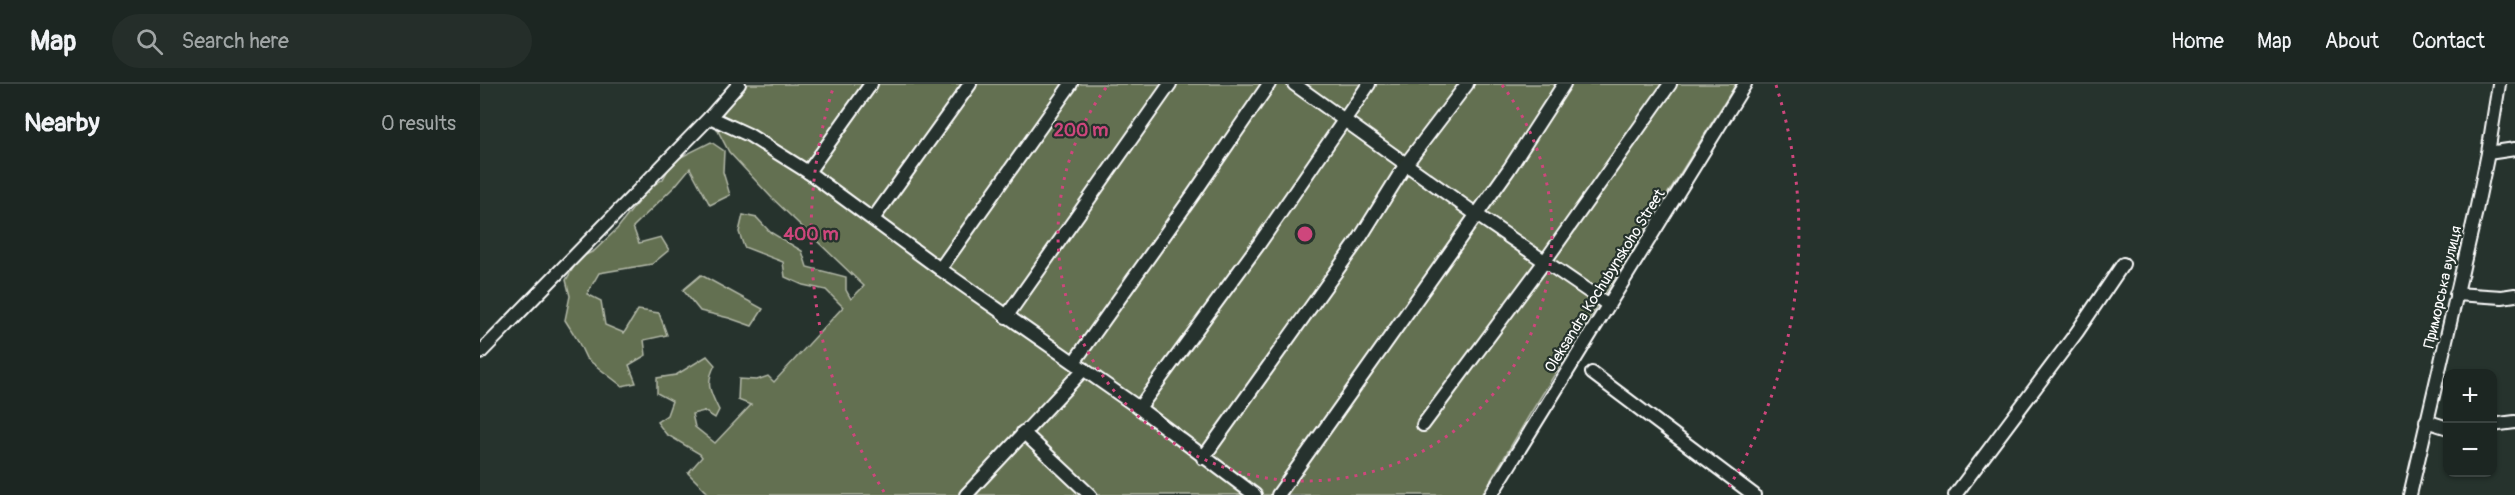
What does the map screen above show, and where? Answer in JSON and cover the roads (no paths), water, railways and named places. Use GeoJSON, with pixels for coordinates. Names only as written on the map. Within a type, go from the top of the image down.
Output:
{"type":"FeatureCollection","features":[{"type":"Feature","properties":{"kind":"street"},"geometry":{"type":"LineString","coordinates":[[480,353],[710,117],[739,84]]}},
{"type":"Feature","properties":{"kind":"street"},"geometry":{"type":"LineString","coordinates":[[808,172],[871,84]]}},
{"type":"Feature","properties":{"kind":"street"},"geometry":{"type":"LineString","coordinates":[[873,219],[970,84]]}},
{"type":"Feature","properties":{"kind":"street"},"geometry":{"type":"LineString","coordinates":[[940,270],[1071,84]]}},
{"type":"Feature","properties":{"kind":"street"},"geometry":{"type":"LineString","coordinates":[[1006,316],[1170,84]]}},
{"type":"Feature","properties":{"kind":"street"},"geometry":{"type":"LineString","coordinates":[[969,494],[1079,366],[1269,84]]}},
{"type":"Feature","properties":{"kind":"street"},"geometry":{"type":"LineString","coordinates":[[1294,84],[1477,215],[1607,304]]}},
{"type":"Feature","properties":{"kind":"street"},"geometry":{"type":"LineString","coordinates":[[1139,408],[1258,244],[1369,84]]}},
{"type":"Feature","properties":{"kind":"street"},"geometry":{"type":"LineString","coordinates":[[1203,458],[1360,238],[1406,164],[1467,84]]}},
{"type":"Feature","properties":{"kind":"street"},"geometry":{"type":"LineString","coordinates":[[1278,495],[1477,215],[1564,84]]}},
{"type":"Feature","properties":{"kind":"street"},"geometry":{"type":"LineString","coordinates":[[1423,425],[1545,261],[1670,84]]}},
{"type":"Feature","properties":{"kind":"street","name":"Oleksandra Kochubynskoho Street"},"geometry":{"type":"LineString","coordinates":[[1491,495],[1745,84]]}},
{"type":"Feature","properties":{"kind":"street","name":"Приморська вулиця"},"geometry":{"type":"LineString","coordinates":[[2410,495],[2488,153],[2499,84]]}},
{"type":"Feature","properties":{"kind":"street"},"geometry":{"type":"LineString","coordinates":[[710,117],[749,135],[808,172],[940,270],[1139,408],[1255,495]]}},
{"type":"Feature","properties":{"kind":"street"},"geometry":{"type":"LineString","coordinates":[[2488,153],[2515,148]]}},
{"type":"Feature","properties":{"kind":"street"},"geometry":{"type":"LineString","coordinates":[[1955,495],[2077,332],[2123,264]]}},
{"type":"Feature","properties":{"kind":"street"},"geometry":{"type":"LineString","coordinates":[[2456,294],[2502,297],[2515,295]]}},
{"type":"Feature","properties":{"kind":"street"},"geometry":{"type":"LineString","coordinates":[[1592,373],[1754,495]]}},
{"type":"Feature","properties":{"kind":"street"},"geometry":{"type":"LineString","coordinates":[[2427,421],[2443,426]]}},
{"type":"Feature","properties":{"kind":"street"},"geometry":{"type":"LineString","coordinates":[[2497,424],[2515,422]]}},
{"type":"Feature","properties":{"kind":"street"},"geometry":{"type":"LineString","coordinates":[[1023,432],[1090,495]]}}]}
